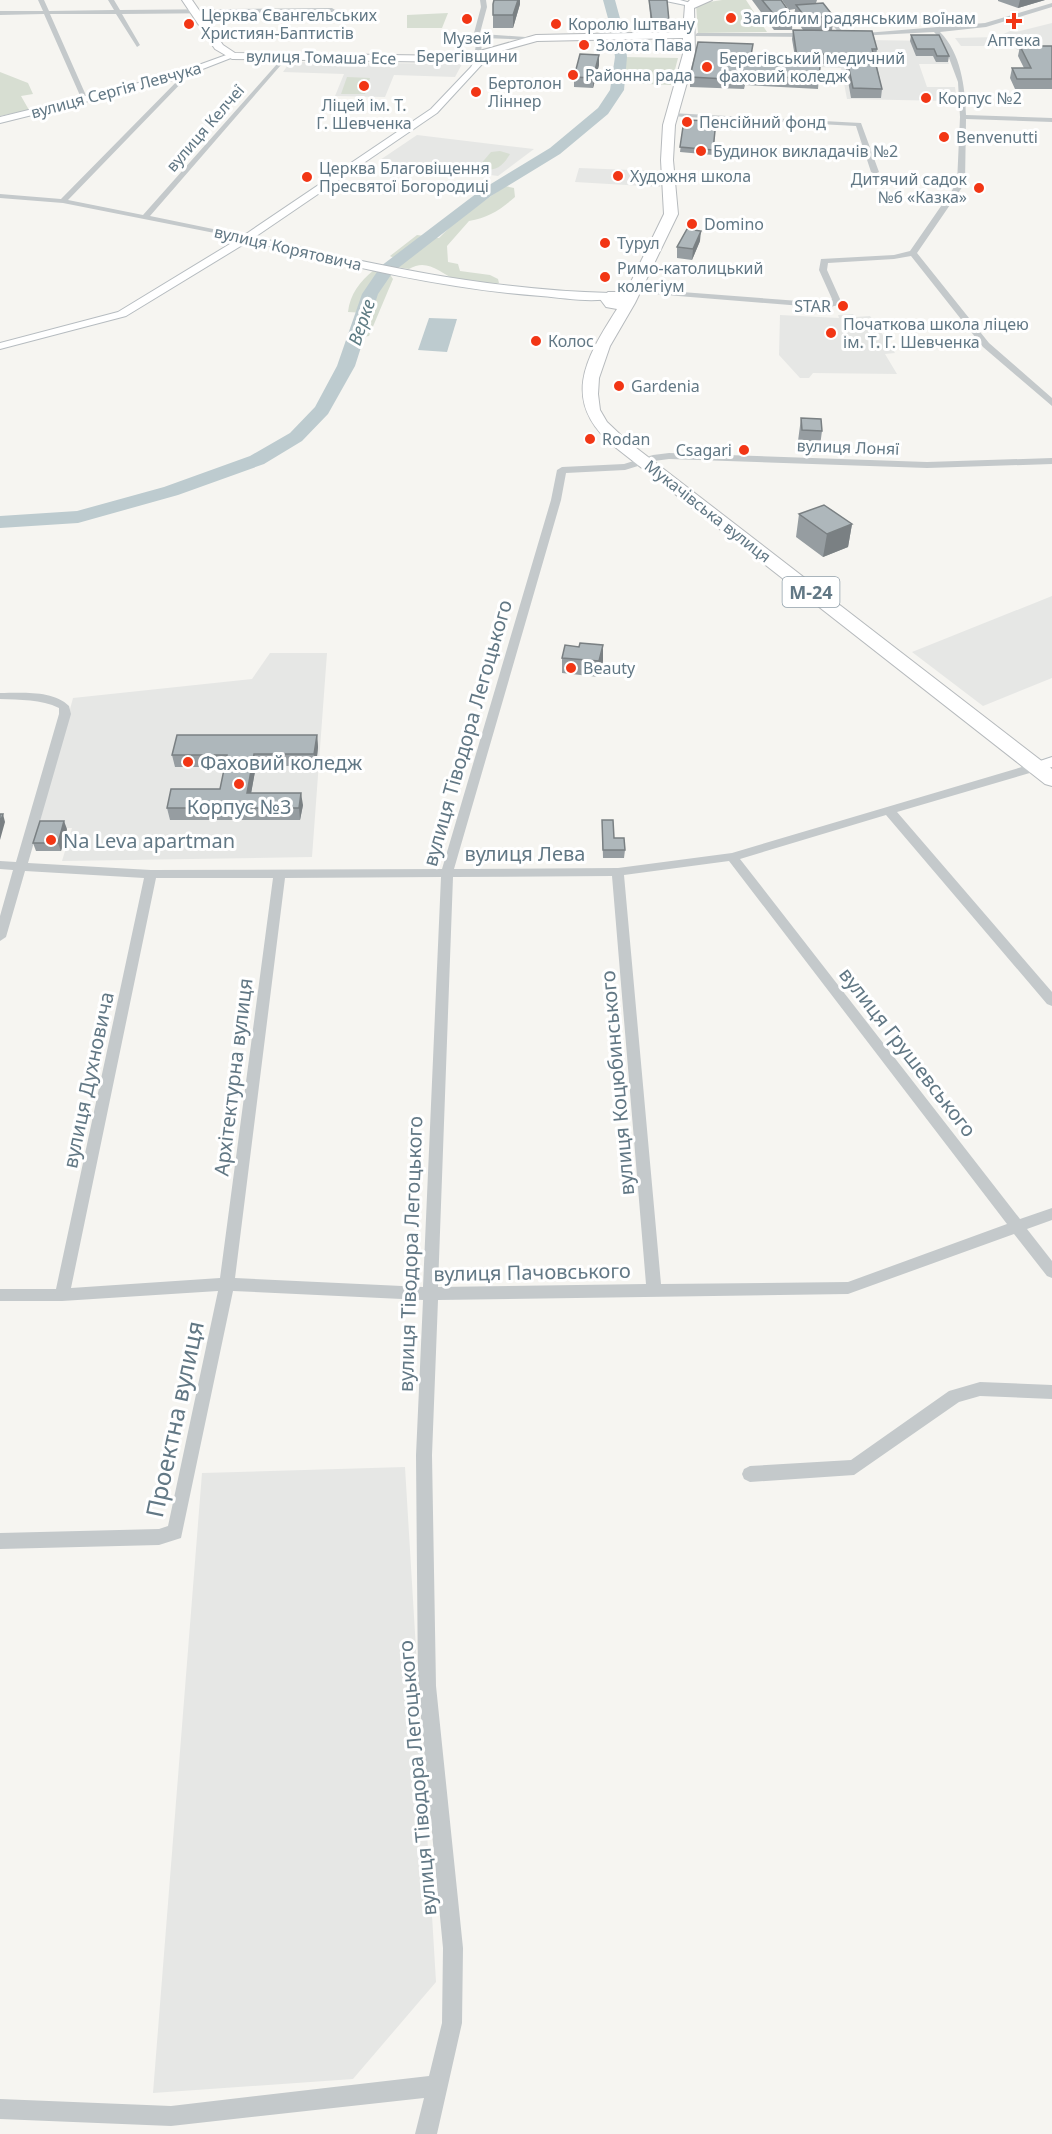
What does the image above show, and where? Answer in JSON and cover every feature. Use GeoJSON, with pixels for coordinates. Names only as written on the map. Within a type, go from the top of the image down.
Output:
{"type":"FeatureCollection","features":[{"type":"Feature","properties":{"kind":"highway"},"geometry":{"type":"LineString","coordinates":[[187,0],[219,47],[232,56]]}},
{"type":"Feature","properties":{"kind":"highway"},"geometry":{"type":"LineString","coordinates":[[690,4],[707,0]]}},
{"type":"Feature","properties":{"kind":"highway","name":"М-24"},"geometry":{"type":"LineString","coordinates":[[690,4],[693,35]]}},
{"type":"Feature","properties":{"kind":"highway","name":"вулиця Томаша Есе"},"geometry":{"type":"LineString","coordinates":[[232,56],[462,59],[536,39],[693,35]]}},
{"type":"Feature","properties":{"kind":"highway","name":"Мукачівська вулиця"},"geometry":{"type":"LineString","coordinates":[[693,35],[669,125],[671,214],[622,298],[592,373],[590,400],[599,422],[643,460],[1047,770]]}},
{"type":"Feature","properties":{"kind":"street"},"geometry":{"type":"LineString","coordinates":[[41,0],[85,100]]}},
{"type":"Feature","properties":{"kind":"street"},"geometry":{"type":"LineString","coordinates":[[111,0],[137,45]]}},
{"type":"Feature","properties":{"kind":"street"},"geometry":{"type":"LineString","coordinates":[[0,346],[122,314],[247,238],[434,111],[481,60],[482,55],[478,51],[480,36],[477,33],[484,7],[483,0]]}},
{"type":"Feature","properties":{"kind":"street"},"geometry":{"type":"LineString","coordinates":[[665,0],[690,4]]}},
{"type":"Feature","properties":{"kind":"street"},"geometry":{"type":"LineString","coordinates":[[833,34],[935,30],[987,25],[1052,5]]}},
{"type":"Feature","properties":{"kind":"street"},"geometry":{"type":"LineString","coordinates":[[780,6],[791,21]]}},
{"type":"Feature","properties":{"kind":"street"},"geometry":{"type":"LineString","coordinates":[[0,13],[332,10]]}},
{"type":"Feature","properties":{"kind":"street"},"geometry":{"type":"LineString","coordinates":[[786,14],[824,11],[843,34]]}},
{"type":"Feature","properties":{"kind":"street"},"geometry":{"type":"LineString","coordinates":[[796,28],[801,35]]}},
{"type":"Feature","properties":{"kind":"street"},"geometry":{"type":"LineString","coordinates":[[622,298],[826,306],[835,303],[836,299],[823,270],[824,261],[894,257],[913,253],[961,183],[963,117],[961,82],[948,45],[935,30]]}},
{"type":"Feature","properties":{"kind":"street"},"geometry":{"type":"LineString","coordinates":[[693,35],[822,34]]}},
{"type":"Feature","properties":{"kind":"street"},"geometry":{"type":"LineString","coordinates":[[480,36],[536,39]]}},
{"type":"Feature","properties":{"kind":"street","name":"вулиця Сергія Левчука"},"geometry":{"type":"LineString","coordinates":[[0,120],[188,73],[232,56]]}},
{"type":"Feature","properties":{"kind":"street","name":"вулиця Келчеї"},"geometry":{"type":"LineString","coordinates":[[145,217],[285,57]]}},
{"type":"Feature","properties":{"kind":"street"},"geometry":{"type":"LineString","coordinates":[[63,201],[188,73]]}},
{"type":"Feature","properties":{"kind":"street"},"geometry":{"type":"LineString","coordinates":[[671,115],[859,124],[875,172]]}},
{"type":"Feature","properties":{"kind":"street"},"geometry":{"type":"LineString","coordinates":[[963,117],[1052,120]]}},
{"type":"Feature","properties":{"kind":"street","name":"вулиця Корятовича"},"geometry":{"type":"LineString","coordinates":[[0,196],[63,201],[145,217],[451,284],[577,297],[622,298]]}},
{"type":"Feature","properties":{"kind":"street"},"geometry":{"type":"LineString","coordinates":[[913,253],[986,345],[1052,404]]}},
{"type":"Feature","properties":{"kind":"street","name":"вулиця Лоняї"},"geometry":{"type":"LineString","coordinates":[[643,460],[669,456],[927,465],[1052,461]]}},
{"type":"Feature","properties":{"kind":"street","name":"вулиця Тіводора Легоцького"},"geometry":{"type":"LineString","coordinates":[[426,2134],[452,2023],[453,1948],[427,1686],[424,1455],[447,873],[556,500],[562,470],[625,467],[643,460]]}},
{"type":"Feature","properties":{"kind":"street"},"geometry":{"type":"LineString","coordinates":[[0,696],[27,697],[57,702],[64,706],[65,714],[0,937]]}},
{"type":"Feature","properties":{"kind":"street","name":"вулиця Лева"},"geometry":{"type":"LineString","coordinates":[[0,865],[151,874],[618,872],[732,857],[890,811],[1047,770]]}},
{"type":"Feature","properties":{"kind":"street"},"geometry":{"type":"LineString","coordinates":[[890,811],[1052,1001]]}},
{"type":"Feature","properties":{"kind":"street","name":"вулиця Грушевського"},"geometry":{"type":"LineString","coordinates":[[732,857],[1052,1272]]}},
{"type":"Feature","properties":{"kind":"street","name":"вулиця Коцюбинського"},"geometry":{"type":"LineString","coordinates":[[618,872],[654,1291]]}},
{"type":"Feature","properties":{"kind":"street","name":"вулиця Духновича"},"geometry":{"type":"LineString","coordinates":[[62,1295],[151,874]]}},
{"type":"Feature","properties":{"kind":"street","name":"Архітектурна вулиця"},"geometry":{"type":"LineString","coordinates":[[226,1284],[279,875]]}},
{"type":"Feature","properties":{"kind":"street","name":"вулиця Пачовського"},"geometry":{"type":"LineString","coordinates":[[0,1295],[62,1295],[226,1284],[429,1294],[848,1288],[1052,1214]]}},
{"type":"Feature","properties":{"kind":"street","name":"Проектна вулиця"},"geometry":{"type":"LineString","coordinates":[[0,1542],[159,1537],[175,1532],[226,1284]]}},
{"type":"Feature","properties":{"kind":"street"},"geometry":{"type":"LineString","coordinates":[[750,1474],[854,1467],[955,1396],[980,1389],[1052,1392]]}},
{"type":"Feature","properties":{"kind":"street"},"geometry":{"type":"LineString","coordinates":[[0,2109],[171,2116],[436,2086]]}},
{"type":"Feature","properties":{"kind":"shaded area"},"geometry":{"type":"Polygon","coordinates":[[[722,0],[746,0],[767,32],[698,33],[696,4],[722,0]]]}},
{"type":"Feature","properties":{"kind":"shaded area"},"geometry":{"type":"Polygon","coordinates":[[[448,13],[442,28],[407,28],[407,15],[448,13]]]}},
{"type":"Feature","properties":{"kind":"shaded area"},"geometry":{"type":"Polygon","coordinates":[[[1052,23],[1052,51],[1017,50],[1014,46],[961,46],[955,38],[997,37],[1010,31],[1016,32],[1052,23]]]}},
{"type":"Feature","properties":{"kind":"shaded area"},"geometry":{"type":"Polygon","coordinates":[[[792,39],[938,41],[949,64],[919,64],[927,87],[955,87],[956,94],[947,94],[949,101],[847,99],[841,68],[797,66],[792,39]]]}},
{"type":"Feature","properties":{"kind":"shaded area"},"geometry":{"type":"Polygon","coordinates":[[[623,57],[678,58],[671,85],[622,83],[623,57]]]}},
{"type":"Feature","properties":{"kind":"shaded area","name":"Ліцей ім. Т. Г. Шевченка"},"geometry":{"type":"Polygon","coordinates":[[[290,62],[462,64],[455,77],[394,75],[385,97],[335,96],[344,74],[283,72],[290,62]]]}},
{"type":"Feature","properties":{"kind":"shaded area"},"geometry":{"type":"Polygon","coordinates":[[[0,72],[28,83],[33,94],[21,96],[29,110],[0,116],[0,72]]]}},
{"type":"Feature","properties":{"kind":"shaded area"},"geometry":{"type":"Polygon","coordinates":[[[347,77],[370,78],[365,94],[341,94],[347,77]]]}},
{"type":"Feature","properties":{"kind":"shaded area"},"geometry":{"type":"Polygon","coordinates":[[[417,135],[534,149],[498,176],[380,160],[417,135]]]}},
{"type":"Feature","properties":{"kind":"shaded area"},"geometry":{"type":"Polygon","coordinates":[[[500,151],[510,154],[501,165],[490,170],[480,168],[479,166],[491,152],[500,151]]]}},
{"type":"Feature","properties":{"kind":"shaded area","name":"Художня школа"},"geometry":{"type":"Polygon","coordinates":[[[579,168],[658,171],[660,187],[575,182],[579,168]]]}},
{"type":"Feature","properties":{"kind":"shaded area"},"geometry":{"type":"Polygon","coordinates":[[[505,186],[514,188],[515,197],[493,213],[469,221],[447,246],[448,262],[458,264],[460,271],[490,275],[498,279],[499,283],[494,285],[460,281],[433,267],[422,265],[409,269],[397,267],[399,261],[390,256],[417,235],[439,238],[455,222],[505,186]]]}},
{"type":"Feature","properties":{"kind":"shaded area"},"geometry":{"type":"Polygon","coordinates":[[[374,270],[389,273],[393,279],[369,336],[363,337],[366,313],[348,312],[356,288],[374,270]]]}},
{"type":"Feature","properties":{"kind":"shaded area","name":"Початкова школа ліцею ім. Т. Г. Шевченка"},"geometry":{"type":"Polygon","coordinates":[[[853,314],[855,317],[870,316],[895,353],[885,354],[897,374],[813,373],[809,378],[800,378],[779,355],[780,315],[839,318],[838,315],[853,314]]]}},
{"type":"Feature","properties":{"kind":"shaded area"},"geometry":{"type":"Polygon","coordinates":[[[429,318],[457,319],[447,352],[418,350],[429,318]]]}},
{"type":"Feature","properties":{"kind":"shaded area"},"geometry":{"type":"Polygon","coordinates":[[[1052,596],[1052,678],[983,706],[912,652],[1052,596]]]}},
{"type":"Feature","properties":{"kind":"shaded area","name":"Фаховий коледж"},"geometry":{"type":"Polygon","coordinates":[[[270,653],[327,653],[312,857],[62,861],[72,828],[38,828],[73,698],[252,679],[270,653]]]}},
{"type":"Feature","properties":{"kind":"shaded area"},"geometry":{"type":"Polygon","coordinates":[[[405,1467],[436,1982],[353,2079],[153,2093],[202,1473],[405,1467]]]}},
{"type":"Feature","properties":{"kind":"building"},"geometry":{"type":"Polygon","coordinates":[[[494,0],[518,0],[513,15],[493,15],[494,0]]]}},
{"type":"Feature","properties":{"kind":"building"},"geometry":{"type":"Polygon","coordinates":[[[649,0],[667,0],[669,21],[652,21],[649,0]]]}},
{"type":"Feature","properties":{"kind":"building"},"geometry":{"type":"Polygon","coordinates":[[[762,0],[781,0],[793,17],[776,17],[762,0]]]}},
{"type":"Feature","properties":{"kind":"building"},"geometry":{"type":"Polygon","coordinates":[[[823,3],[834,17],[805,17],[796,5],[823,3]]]}},
{"type":"Feature","properties":{"kind":"building"},"geometry":{"type":"Polygon","coordinates":[[[793,30],[872,31],[877,49],[872,49],[882,89],[853,88],[846,55],[821,54],[819,79],[746,75],[745,80],[690,77],[698,42],[753,44],[751,55],[797,57],[793,30]]]}},
{"type":"Feature","properties":{"kind":"building"},"geometry":{"type":"Polygon","coordinates":[[[911,35],[939,35],[949,56],[937,56],[934,49],[917,49],[911,35]]]}},
{"type":"Feature","properties":{"kind":"building"},"geometry":{"type":"Polygon","coordinates":[[[1020,46],[1052,46],[1052,79],[1017,79],[1012,68],[1031,68],[1020,46]]]}},
{"type":"Feature","properties":{"kind":"building"},"geometry":{"type":"Polygon","coordinates":[[[580,54],[599,55],[593,78],[574,77],[580,54]]]}},
{"type":"Feature","properties":{"kind":"building"},"geometry":{"type":"Polygon","coordinates":[[[684,120],[716,121],[713,150],[680,147],[684,120]]]}},
{"type":"Feature","properties":{"kind":"building"},"geometry":{"type":"Polygon","coordinates":[[[687,229],[701,231],[693,249],[677,247],[687,229]]]}},
{"type":"Feature","properties":{"kind":"building"},"geometry":{"type":"Polygon","coordinates":[[[801,418],[821,419],[822,431],[802,430],[801,418]]]}},
{"type":"Feature","properties":{"kind":"building"},"geometry":{"type":"Polygon","coordinates":[[[824,505],[852,524],[827,534],[799,514],[824,505]]]}},
{"type":"Feature","properties":{"kind":"building"},"geometry":{"type":"Polygon","coordinates":[[[580,643],[603,645],[599,661],[562,658],[565,645],[579,647],[580,643]]]}},
{"type":"Feature","properties":{"kind":"building"},"geometry":{"type":"Polygon","coordinates":[[[177,735],[317,735],[314,754],[254,754],[247,793],[301,793],[299,808],[167,808],[171,789],[220,789],[227,755],[172,755],[177,735]]]}},
{"type":"Feature","properties":{"kind":"building"},"geometry":{"type":"Polygon","coordinates":[[[602,820],[613,820],[614,838],[624,838],[625,850],[603,850],[602,820]]]}},
{"type":"Feature","properties":{"kind":"building"},"geometry":{"type":"Polygon","coordinates":[[[40,821],[64,821],[58,843],[33,843],[40,821]]]}},
{"type":"Feature","properties":{"kind":"waterway","name":"Верке"},"geometry":{"type":"LineString","coordinates":[[0,522],[78,517],[171,491],[257,460],[296,437],[322,410],[346,366],[370,294],[387,269],[486,193],[555,151],[603,111],[617,90],[621,57],[618,33],[609,0]]}},
{"type":"Feature","properties":{"kind":"place","name":"Загиблим радянським воїнам"},"geometry":{"type":"Point","coordinates":[731,18]}},
{"type":"Feature","properties":{"kind":"place","name":"Музей Берегівщини"},"geometry":{"type":"Point","coordinates":[467,19]}},
{"type":"Feature","properties":{"kind":"place","name":"Аптека"},"geometry":{"type":"Point","coordinates":[1014,21]}},
{"type":"Feature","properties":{"kind":"place","name":"Церква Євангельських Християн-Баптистів"},"geometry":{"type":"Point","coordinates":[189,24]}},
{"type":"Feature","properties":{"kind":"place","name":"Королю Іштвану"},"geometry":{"type":"Point","coordinates":[556,24]}},
{"type":"Feature","properties":{"kind":"place","name":"Золота Пава"},"geometry":{"type":"Point","coordinates":[584,45]}},
{"type":"Feature","properties":{"kind":"place","name":"Берегівський медичний фаховий коледж"},"geometry":{"type":"Point","coordinates":[707,67]}},
{"type":"Feature","properties":{"kind":"place","name":"Районна рада"},"geometry":{"type":"Point","coordinates":[573,75]}},
{"type":"Feature","properties":{"kind":"place","name":"Ліцей ім. Т. Г. Шевченка"},"geometry":{"type":"Point","coordinates":[364,86]}},
{"type":"Feature","properties":{"kind":"place","name":"Бертолон Ліннер"},"geometry":{"type":"Point","coordinates":[476,92]}},
{"type":"Feature","properties":{"kind":"place","name":"Корпус №2"},"geometry":{"type":"Point","coordinates":[926,98]}},
{"type":"Feature","properties":{"kind":"place","name":"Пенсійний фонд"},"geometry":{"type":"Point","coordinates":[687,122]}},
{"type":"Feature","properties":{"kind":"place","name":"Benvenutti"},"geometry":{"type":"Point","coordinates":[944,137]}},
{"type":"Feature","properties":{"kind":"place","name":"Будинок викладачів №2"},"geometry":{"type":"Point","coordinates":[701,151]}},
{"type":"Feature","properties":{"kind":"place","name":"Художня школа"},"geometry":{"type":"Point","coordinates":[618,176]}},
{"type":"Feature","properties":{"kind":"place","name":"Церква Благовіщення Пресвятої Богородиці"},"geometry":{"type":"Point","coordinates":[307,177]}},
{"type":"Feature","properties":{"kind":"place","name":"Дитячий садок №6 «Казка»"},"geometry":{"type":"Point","coordinates":[979,188]}},
{"type":"Feature","properties":{"kind":"place","name":"Domino"},"geometry":{"type":"Point","coordinates":[692,224]}},
{"type":"Feature","properties":{"kind":"place","name":"Турул"},"geometry":{"type":"Point","coordinates":[605,243]}},
{"type":"Feature","properties":{"kind":"place","name":"Римо-католицький колегіум"},"geometry":{"type":"Point","coordinates":[605,277]}},
{"type":"Feature","properties":{"kind":"place","name":"STAR"},"geometry":{"type":"Point","coordinates":[843,306]}},
{"type":"Feature","properties":{"kind":"place","name":"Початкова школа ліцею ім. Т. Г. Шевченка"},"geometry":{"type":"Point","coordinates":[831,333]}},
{"type":"Feature","properties":{"kind":"place","name":"Колос"},"geometry":{"type":"Point","coordinates":[536,341]}},
{"type":"Feature","properties":{"kind":"place","name":"Gardenia"},"geometry":{"type":"Point","coordinates":[619,386]}},
{"type":"Feature","properties":{"kind":"place","name":"Rodan"},"geometry":{"type":"Point","coordinates":[590,439]}},
{"type":"Feature","properties":{"kind":"place","name":"Csagari"},"geometry":{"type":"Point","coordinates":[744,450]}},
{"type":"Feature","properties":{"kind":"place","name":"Beauty"},"geometry":{"type":"Point","coordinates":[571,668]}},
{"type":"Feature","properties":{"kind":"place","name":"Фаховий коледж"},"geometry":{"type":"Point","coordinates":[188,762]}},
{"type":"Feature","properties":{"kind":"place","name":"Корпус №3"},"geometry":{"type":"Point","coordinates":[239,784]}},
{"type":"Feature","properties":{"kind":"place","name":"Na Leva apartman"},"geometry":{"type":"Point","coordinates":[51,840]}}]}
